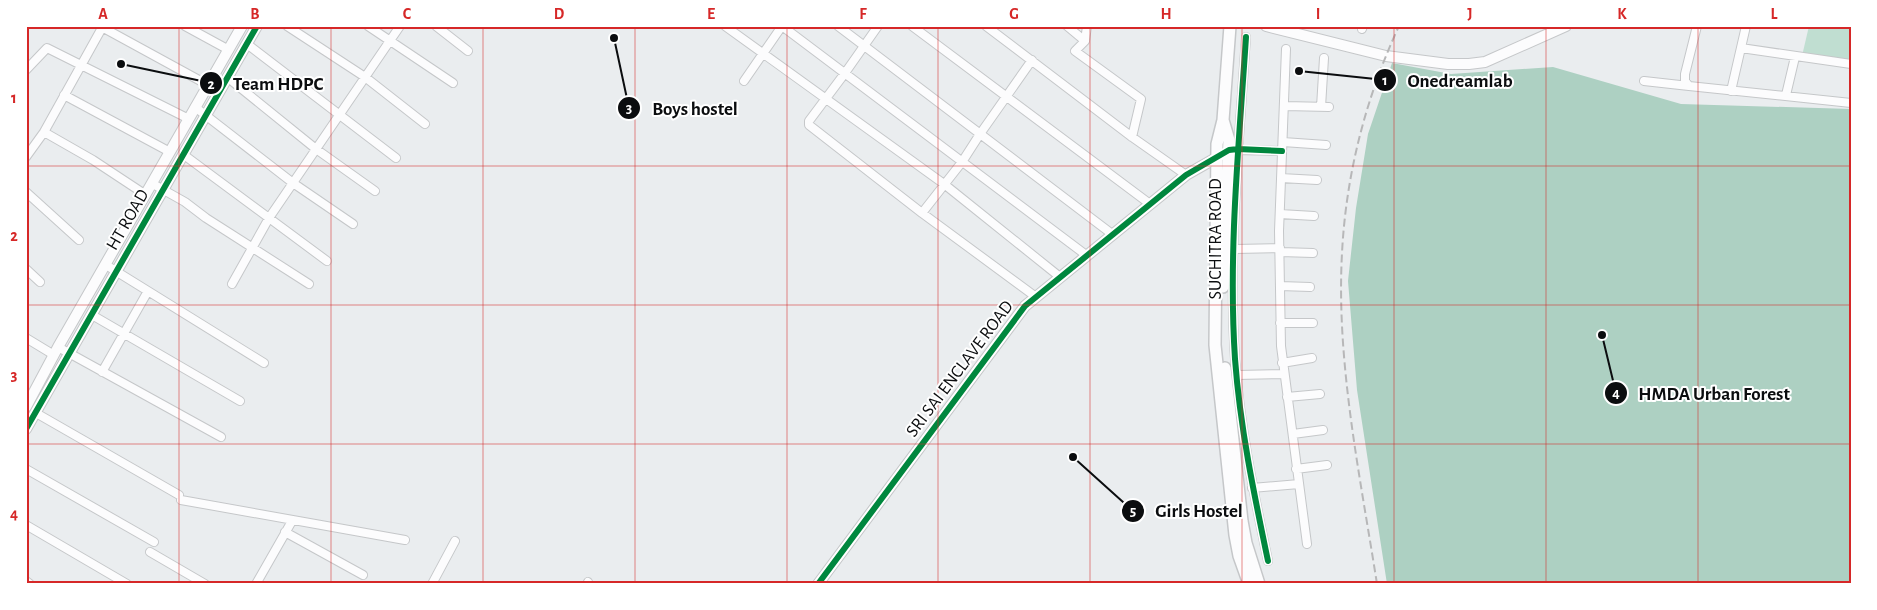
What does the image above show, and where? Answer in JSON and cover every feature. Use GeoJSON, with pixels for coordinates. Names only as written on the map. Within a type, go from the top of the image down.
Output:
{"type":"FeatureCollection","features":[{"type":"Feature","properties":{"kind":"main road"},"geometry":{"type":"LineString","coordinates":[[1223,120],[1230,26]]}},
{"type":"Feature","properties":{"kind":"main road","name":"SUCHITRA ROAD"},"geometry":{"type":"LineString","coordinates":[[1223,120],[1234,150],[1222,299],[1222,341],[1242,521],[1246,543],[1259,584]]}},
{"type":"Feature","properties":{"kind":"main road","name":"SUCHITRA ROAD"},"geometry":{"type":"LineString","coordinates":[[1223,120],[1218,135],[1216,157],[1215,346],[1235,535],[1239,556],[1249,584]]}},
{"type":"Feature","properties":{"kind":"street"},"geometry":{"type":"LineString","coordinates":[[185,26],[229,50]]}},
{"type":"Feature","properties":{"kind":"street","name":"HT ROAD"},"geometry":{"type":"LineString","coordinates":[[27,403],[242,26]]}},
{"type":"Feature","properties":{"kind":"street","name":"HT ROAD"},"geometry":{"type":"LineString","coordinates":[[26,429],[257,26]]}},
{"type":"Feature","properties":{"kind":"street"},"geometry":{"type":"LineString","coordinates":[[287,26],[365,77],[425,124]]}},
{"type":"Feature","properties":{"kind":"street"},"geometry":{"type":"LineString","coordinates":[[368,26],[453,83]]}},
{"type":"Feature","properties":{"kind":"street"},"geometry":{"type":"LineString","coordinates":[[232,284],[269,218],[400,26]]}},
{"type":"Feature","properties":{"kind":"street"},"geometry":{"type":"LineString","coordinates":[[436,26],[468,51]]}},
{"type":"Feature","properties":{"kind":"street"},"geometry":{"type":"LineString","coordinates":[[725,26],[944,184],[1060,277]]}},
{"type":"Feature","properties":{"kind":"street"},"geometry":{"type":"LineString","coordinates":[[744,81],[782,26],[1086,256]]}},
{"type":"Feature","properties":{"kind":"street"},"geometry":{"type":"LineString","coordinates":[[838,26],[1112,234]]}},
{"type":"Feature","properties":{"kind":"street"},"geometry":{"type":"LineString","coordinates":[[878,26],[846,73],[809,121],[809,125],[922,213],[1036,297]]}},
{"type":"Feature","properties":{"kind":"street"},"geometry":{"type":"LineString","coordinates":[[912,26],[1150,204]]}},
{"type":"Feature","properties":{"kind":"street"},"geometry":{"type":"LineString","coordinates":[[986,26],[1132,137],[1186,174]]}},
{"type":"Feature","properties":{"kind":"street"},"geometry":{"type":"LineString","coordinates":[[1067,26],[1085,41]]}},
{"type":"Feature","properties":{"kind":"street"},"geometry":{"type":"LineString","coordinates":[[1087,26],[1085,41],[1075,51],[1141,99],[1132,137]]}},
{"type":"Feature","properties":{"kind":"street"},"geometry":{"type":"LineString","coordinates":[[1266,26],[1386,56],[1448,64],[1485,62],[1566,26]]}},
{"type":"Feature","properties":{"kind":"street"},"geometry":{"type":"LineString","coordinates":[[1689,86],[1685,81],[1685,74],[1697,26]]}},
{"type":"Feature","properties":{"kind":"street"},"geometry":{"type":"LineString","coordinates":[[1731,91],[1746,26]]}},
{"type":"Feature","properties":{"kind":"street"},"geometry":{"type":"LineString","coordinates":[[28,152],[44,132],[101,27],[208,85]]}},
{"type":"Feature","properties":{"kind":"street"},"geometry":{"type":"LineString","coordinates":[[1246,37],[1234,150],[1234,300],[1237,375],[1240,410],[1252,488],[1268,561]]}},
{"type":"Feature","properties":{"kind":"street"},"geometry":{"type":"LineString","coordinates":[[247,44],[396,158]]}},
{"type":"Feature","properties":{"kind":"street"},"geometry":{"type":"LineString","coordinates":[[26,70],[47,48],[189,119]]}},
{"type":"Feature","properties":{"kind":"street"},"geometry":{"type":"LineString","coordinates":[[1741,48],[1851,64]]}},
{"type":"Feature","properties":{"kind":"street"},"geometry":{"type":"LineString","coordinates":[[1286,49],[1280,214],[1280,324],[1282,363],[1307,544]]}},
{"type":"Feature","properties":{"kind":"street"},"geometry":{"type":"LineString","coordinates":[[1786,95],[1795,57]]}},
{"type":"Feature","properties":{"kind":"street"},"geometry":{"type":"LineString","coordinates":[[1285,106],[1325,107],[1324,58]]}},
{"type":"Feature","properties":{"kind":"street"},"geometry":{"type":"LineString","coordinates":[[922,213],[962,162],[1032,60]]}},
{"type":"Feature","properties":{"kind":"street"},"geometry":{"type":"LineString","coordinates":[[227,77],[316,149],[375,191]]}},
{"type":"Feature","properties":{"kind":"street"},"geometry":{"type":"LineString","coordinates":[[1644,81],[1851,103]]}},
{"type":"Feature","properties":{"kind":"street"},"geometry":{"type":"LineString","coordinates":[[64,95],[170,152]]}},
{"type":"Feature","properties":{"kind":"street"},"geometry":{"type":"LineString","coordinates":[[195,107],[293,183],[353,224]]}},
{"type":"Feature","properties":{"kind":"street"},"geometry":{"type":"LineString","coordinates":[[44,132],[93,160],[146,195]]}},
{"type":"Feature","properties":{"kind":"street"},"geometry":{"type":"LineString","coordinates":[[1282,142],[1326,145]]}},
{"type":"Feature","properties":{"kind":"street"},"geometry":{"type":"LineString","coordinates":[[1234,150],[1282,151]]}},
{"type":"Feature","properties":{"kind":"street","name":"SRI SAI ENCLAVE ROAD"},"geometry":{"type":"LineString","coordinates":[[818,584],[1025,306],[1186,174],[1216,157],[1234,150]]}},
{"type":"Feature","properties":{"kind":"street"},"geometry":{"type":"LineString","coordinates":[[184,155],[327,261]]}},
{"type":"Feature","properties":{"kind":"street"},"geometry":{"type":"LineString","coordinates":[[1281,178],[1316,180]]}},
{"type":"Feature","properties":{"kind":"street"},"geometry":{"type":"LineString","coordinates":[[153,184],[185,202],[206,218],[308,284]]}},
{"type":"Feature","properties":{"kind":"street"},"geometry":{"type":"LineString","coordinates":[[26,192],[79,240]]}},
{"type":"Feature","properties":{"kind":"street"},"geometry":{"type":"LineString","coordinates":[[1280,214],[1314,216]]}},
{"type":"Feature","properties":{"kind":"street"},"geometry":{"type":"LineString","coordinates":[[1234,250],[1280,250],[1313,253]]}},
{"type":"Feature","properties":{"kind":"street"},"geometry":{"type":"LineString","coordinates":[[106,264],[115,272],[264,363]]}},
{"type":"Feature","properties":{"kind":"street"},"geometry":{"type":"LineString","coordinates":[[26,269],[40,282]]}},
{"type":"Feature","properties":{"kind":"street"},"geometry":{"type":"LineString","coordinates":[[1280,286],[1310,287]]}},
{"type":"Feature","properties":{"kind":"street"},"geometry":{"type":"LineString","coordinates":[[102,372],[148,291]]}},
{"type":"Feature","properties":{"kind":"street"},"geometry":{"type":"LineString","coordinates":[[92,315],[240,401]]}},
{"type":"Feature","properties":{"kind":"street"},"geometry":{"type":"LineString","coordinates":[[1280,324],[1313,323]]}},
{"type":"Feature","properties":{"kind":"street"},"geometry":{"type":"LineString","coordinates":[[26,338],[56,351],[70,354],[221,438]]}},
{"type":"Feature","properties":{"kind":"street"},"geometry":{"type":"LineString","coordinates":[[1282,363],[1312,358]]}},
{"type":"Feature","properties":{"kind":"street"},"geometry":{"type":"LineString","coordinates":[[1237,375],[1284,374]]}},
{"type":"Feature","properties":{"kind":"street"},"geometry":{"type":"LineString","coordinates":[[1287,397],[1320,394]]}},
{"type":"Feature","properties":{"kind":"street"},"geometry":{"type":"LineString","coordinates":[[36,413],[180,497],[292,521],[405,540]]}},
{"type":"Feature","properties":{"kind":"street"},"geometry":{"type":"LineString","coordinates":[[1293,434],[1323,430]]}},
{"type":"Feature","properties":{"kind":"street"},"geometry":{"type":"LineString","coordinates":[[1296,469],[1327,465]]}},
{"type":"Feature","properties":{"kind":"street"},"geometry":{"type":"LineString","coordinates":[[26,469],[154,542]]}},
{"type":"Feature","properties":{"kind":"street"},"geometry":{"type":"LineString","coordinates":[[1252,488],[1299,484]]}},
{"type":"Feature","properties":{"kind":"street"},"geometry":{"type":"LineString","coordinates":[[256,584],[292,521]]}},
{"type":"Feature","properties":{"kind":"street"},"geometry":{"type":"LineString","coordinates":[[26,525],[127,584]]}},
{"type":"Feature","properties":{"kind":"street"},"geometry":{"type":"LineString","coordinates":[[285,532],[363,575]]}},
{"type":"Feature","properties":{"kind":"street"},"geometry":{"type":"LineString","coordinates":[[432,584],[456,541]]}},
{"type":"Feature","properties":{"kind":"street"},"geometry":{"type":"LineString","coordinates":[[150,552],[205,584]]}},
{"type":"Feature","properties":{"kind":"street"},"geometry":{"type":"LineString","coordinates":[[26,581],[30,584]]}},
{"type":"Feature","properties":{"kind":"green space"},"geometry":{"type":"Polygon","coordinates":[[[1809,26],[1851,26],[1851,62],[1802,56],[1809,26]]]}},
{"type":"Feature","properties":{"kind":"green space"},"geometry":{"type":"Polygon","coordinates":[[[1392,63],[1451,74],[1553,67],[1681,104],[1851,109],[1851,584],[1387,584],[1357,390],[1348,281],[1356,208],[1368,134],[1392,63]]]}},
{"type":"Feature","properties":{"kind":"railway"},"geometry":{"type":"LineString","coordinates":[[1377,584],[1346,377],[1341,294],[1342,253],[1348,194],[1360,136],[1377,80],[1399,26]]}},
{"type":"Feature","properties":{"kind":"cycle path"},"geometry":{"type":"LineString","coordinates":[[26,429],[257,26]]}},
{"type":"Feature","properties":{"kind":"cycle path"},"geometry":{"type":"LineString","coordinates":[[1246,37],[1235,198],[1233,319],[1240,410],[1268,561]]}},
{"type":"Feature","properties":{"kind":"cycle path"},"geometry":{"type":"LineString","coordinates":[[818,584],[1025,306],[1186,175],[1229,150],[1282,151]]}},
{"type":"Feature","properties":{"kind":"place","name":"Boys hostel"},"geometry":{"type":"Point","coordinates":[614,38]}},
{"type":"Feature","properties":{"kind":"place","name":"Team HDPC"},"geometry":{"type":"Point","coordinates":[121,64]}},
{"type":"Feature","properties":{"kind":"place","name":"Onedreamlab"},"geometry":{"type":"Point","coordinates":[1299,71]}},
{"type":"Feature","properties":{"kind":"place","name":"HMDA Urban Forest"},"geometry":{"type":"Point","coordinates":[1602,335]}},
{"type":"Feature","properties":{"kind":"place","name":"Girls Hostel"},"geometry":{"type":"Point","coordinates":[1073,457]}}]}
